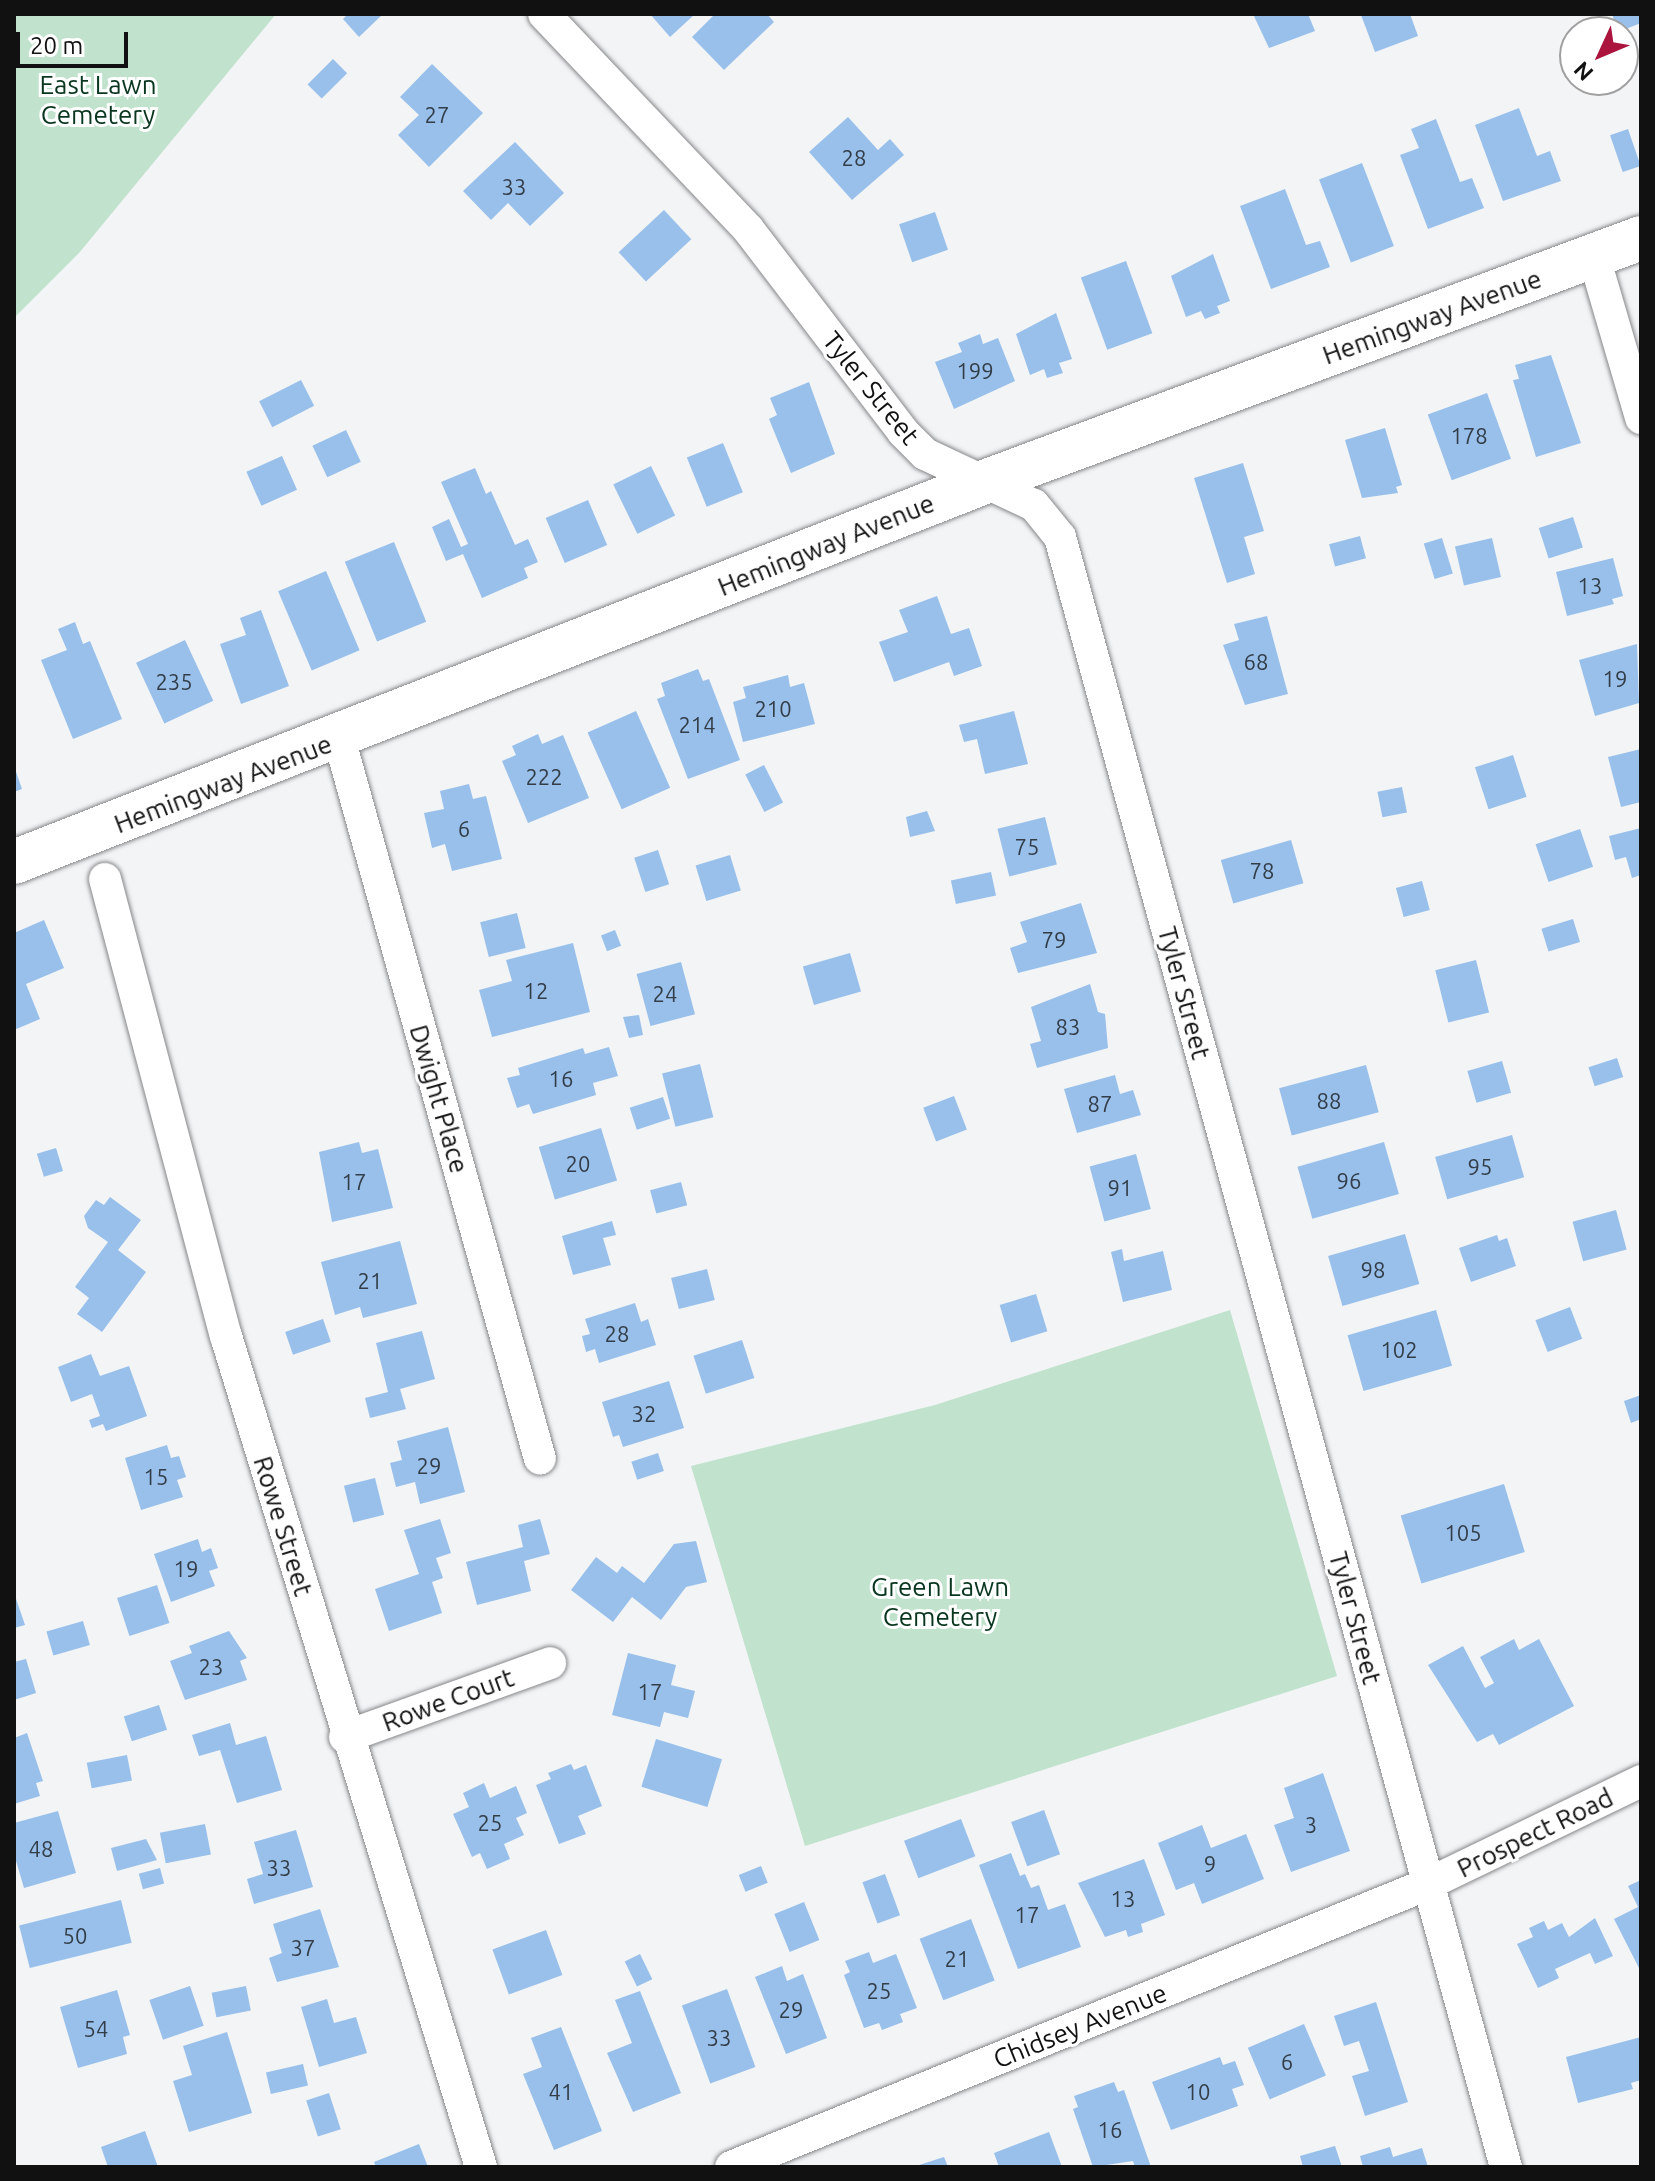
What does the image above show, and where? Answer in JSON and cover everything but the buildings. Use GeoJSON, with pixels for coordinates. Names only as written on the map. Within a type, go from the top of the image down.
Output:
{"type":"FeatureCollection","features":[{"type":"Feature","properties":{"kind":"main road","name":"Hemingway Avenue"},"geometry":{"type":"LineString","coordinates":[[14,862],[339,738],[987,481],[1641,238]]}},
{"type":"Feature","properties":{"kind":"street","name":"Tyler Street"},"geometry":{"type":"LineString","coordinates":[[544,14],[748,229],[903,432],[925,454],[1034,505],[1060,537],[1506,2167]]}},
{"type":"Feature","properties":{"kind":"street"},"geometry":{"type":"LineString","coordinates":[[1594,257],[1641,418]]}},
{"type":"Feature","properties":{"kind":"street","name":"Dwight Place"},"geometry":{"type":"LineString","coordinates":[[339,738],[540,1459]]}},
{"type":"Feature","properties":{"kind":"street","name":"Rowe Street"},"geometry":{"type":"LineString","coordinates":[[105,879],[226,1336],[345,1737],[481,2167]]}},
{"type":"Feature","properties":{"kind":"street","name":"Rowe Court"},"geometry":{"type":"LineString","coordinates":[[345,1737],[550,1663]]}},
{"type":"Feature","properties":{"kind":"street","name":"Prospect Road"},"geometry":{"type":"LineString","coordinates":[[1428,1884],[1641,1781]]}},
{"type":"Feature","properties":{"kind":"street","name":"Chidsey Avenue"},"geometry":{"type":"LineString","coordinates":[[731,2167],[1428,1884]]}},
{"type":"Feature","properties":{"kind":"green space","name":"East Lawn Cemetery"},"geometry":{"type":"Polygon","coordinates":[[[14,14],[276,14],[79,253],[14,318],[14,14]]]}},
{"type":"Feature","properties":{"kind":"green space","name":"Green Lawn Cemetery"},"geometry":{"type":"Polygon","coordinates":[[[1230,1310],[1337,1676],[805,1846],[691,1466],[935,1405],[1230,1310]]]}}]}
